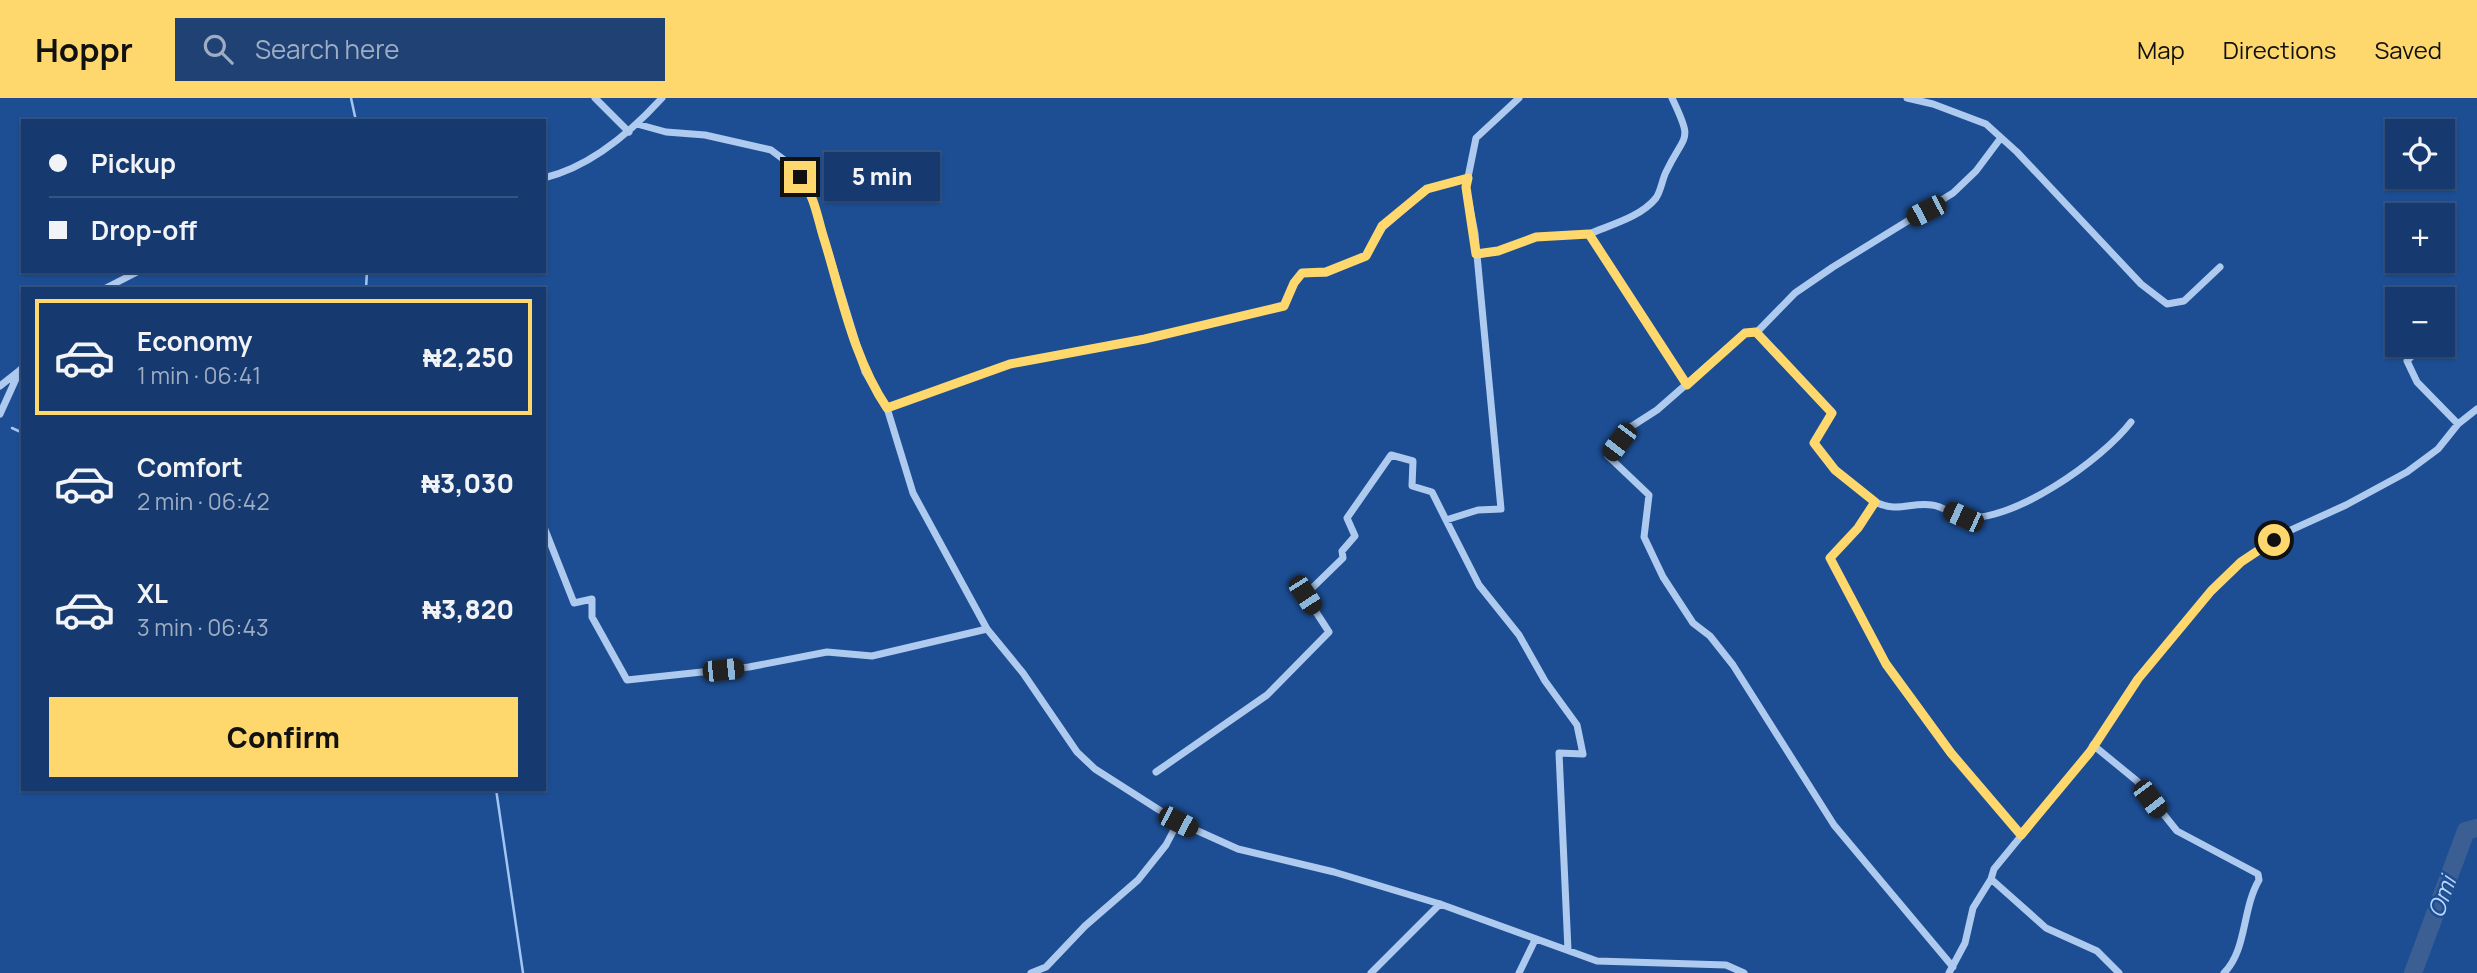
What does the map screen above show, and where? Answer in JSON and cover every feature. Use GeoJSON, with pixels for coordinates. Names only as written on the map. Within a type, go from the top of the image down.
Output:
{"type":"FeatureCollection","features":[{"type":"Feature","properties":{"kind":"street"},"geometry":{"type":"LineString","coordinates":[[595,98],[629,132]]}},
{"type":"Feature","properties":{"kind":"street"},"geometry":{"type":"LineString","coordinates":[[546,177],[587,160],[629,132],[662,98]]}},
{"type":"Feature","properties":{"kind":"street"},"geometry":{"type":"LineString","coordinates":[[1446,520],[1478,510],[1501,509],[1476,254],[1466,187],[1476,138],[1519,98]]}},
{"type":"Feature","properties":{"kind":"street"},"geometry":{"type":"LineString","coordinates":[[1476,254],[1498,251],[1536,237],[1589,234],[1632,216],[1657,198],[1667,171],[1683,147],[1686,127],[1672,98]]}},
{"type":"Feature","properties":{"kind":"street"},"geometry":{"type":"LineString","coordinates":[[1907,98],[1933,104],[1986,124],[2017,152],[2141,284],[2167,304],[2184,300],[2220,267]]}},
{"type":"Feature","properties":{"kind":"street"},"geometry":{"type":"LineString","coordinates":[[649,112],[654,130]]}},
{"type":"Feature","properties":{"kind":"street"},"geometry":{"type":"LineString","coordinates":[[637,124],[654,130],[705,135],[771,150],[800,177],[817,206],[821,231],[865,372],[887,408],[913,493],[986,629],[1023,673],[1077,752],[1095,769],[1178,822],[1238,849],[1334,872],[1440,904],[1597,961],[1726,965],[1744,973]]}},
{"type":"Feature","properties":{"kind":"street"},"geometry":{"type":"LineString","coordinates":[[2000,139],[1976,170],[1953,193],[1795,293],[1756,332],[1745,333],[1657,410],[1629,428],[1608,456],[1649,495],[1644,537],[1663,577],[1693,623],[1710,636],[1733,665],[1834,825],[1951,970],[1969,932],[1973,908],[1992,879],[1994,869],[2052,802],[2138,679],[2211,591],[2241,562],[2291,530],[2346,505],[2407,472],[2438,449],[2458,424],[2477,409]]}},
{"type":"Feature","properties":{"kind":"street"},"geometry":{"type":"LineString","coordinates":[[887,408],[1010,364],[1145,339],[1284,306],[1294,283],[1302,273],[1326,272],[1366,256],[1382,226],[1427,189],[1468,178]]}},
{"type":"Feature","properties":{"kind":"street"},"geometry":{"type":"LineString","coordinates":[[1589,234],[1687,385]]}},
{"type":"Feature","properties":{"kind":"street"},"geometry":{"type":"LineString","coordinates":[[108,287],[135,273]]}},
{"type":"Feature","properties":{"kind":"street"},"geometry":{"type":"LineString","coordinates":[[1756,332],[1832,413],[1814,443],[1835,470],[1875,502],[1889,509],[1933,505],[1963,517],[1999,512],[2061,484],[2119,438],[2131,422]]}},
{"type":"Feature","properties":{"kind":"street"},"geometry":{"type":"LineString","coordinates":[[2411,357],[2407,361],[2417,382],[2458,424]]}},
{"type":"Feature","properties":{"kind":"street"},"geometry":{"type":"LineString","coordinates":[[0,386],[21,369]]}},
{"type":"Feature","properties":{"kind":"street"},"geometry":{"type":"LineString","coordinates":[[0,414],[21,369]]}},
{"type":"Feature","properties":{"kind":"street"},"geometry":{"type":"LineString","coordinates":[[1156,772],[1267,695],[1329,632],[1305,595],[1343,558],[1342,551],[1355,536],[1347,518],[1391,455],[1413,461],[1412,486],[1432,492],[1479,585],[1519,635],[1545,681],[1577,725],[1583,754],[1559,754],[1568,950]]}},
{"type":"Feature","properties":{"kind":"street"},"geometry":{"type":"LineString","coordinates":[[1875,502],[1858,528],[1830,558],[1886,664],[1951,753],[2021,835]]}},
{"type":"Feature","properties":{"kind":"street"},"geometry":{"type":"LineString","coordinates":[[546,532],[574,603],[592,599],[592,617],[627,680],[750,667],[827,652],[872,656],[986,629]]}},
{"type":"Feature","properties":{"kind":"street"},"geometry":{"type":"LineString","coordinates":[[2093,744],[2137,781],[2177,831],[2258,874],[2259,880],[2244,917],[2238,953],[2234,964],[2224,973]]}},
{"type":"Feature","properties":{"kind":"street"},"geometry":{"type":"LineString","coordinates":[[1031,973],[1045,967],[1094,918],[1138,880],[1166,845],[1178,822]]}},
{"type":"Feature","properties":{"kind":"street"},"geometry":{"type":"LineString","coordinates":[[1992,879],[2046,928],[2097,951],[2119,973]]}},
{"type":"Feature","properties":{"kind":"street"},"geometry":{"type":"LineString","coordinates":[[1371,973],[1440,904]]}},
{"type":"Feature","properties":{"kind":"street"},"geometry":{"type":"LineString","coordinates":[[1519,973],[1535,940]]}},
{"type":"Feature","properties":{"kind":"waterway"},"geometry":{"type":"LineString","coordinates":[[351,98],[356,119]]}},
{"type":"Feature","properties":{"kind":"waterway"},"geometry":{"type":"LineString","coordinates":[[366,287],[367,273]]}},
{"type":"Feature","properties":{"kind":"waterway"},"geometry":{"type":"LineString","coordinates":[[12,428],[21,432]]}},
{"type":"Feature","properties":{"kind":"waterway"},"geometry":{"type":"LineString","coordinates":[[496,791],[523,973]]}},
{"type":"Feature","properties":{"kind":"waterway","name":"Omi"},"geometry":{"type":"LineString","coordinates":[[2413,973],[2466,831],[2477,828]]}},
{"type":"Feature","properties":{"kind":"route"},"geometry":{"type":"LineString","coordinates":[[800,177],[817,206],[821,231],[865,372],[887,408],[1010,364],[1145,339],[1284,306],[1294,283],[1302,273],[1326,272],[1366,256],[1382,226],[1427,189],[1468,178],[1466,187],[1475,233],[1476,254],[1498,251],[1536,237],[1589,234],[1687,385],[1693,376],[1745,333],[1756,332],[1832,413],[1814,443],[1835,470],[1875,502],[1858,528],[1830,558],[1851,593],[1886,664],[1951,753],[1994,800],[2021,835],[2052,802],[2082,758],[2090,752],[2138,679],[2211,591],[2241,562],[2274,540]]}}]}
